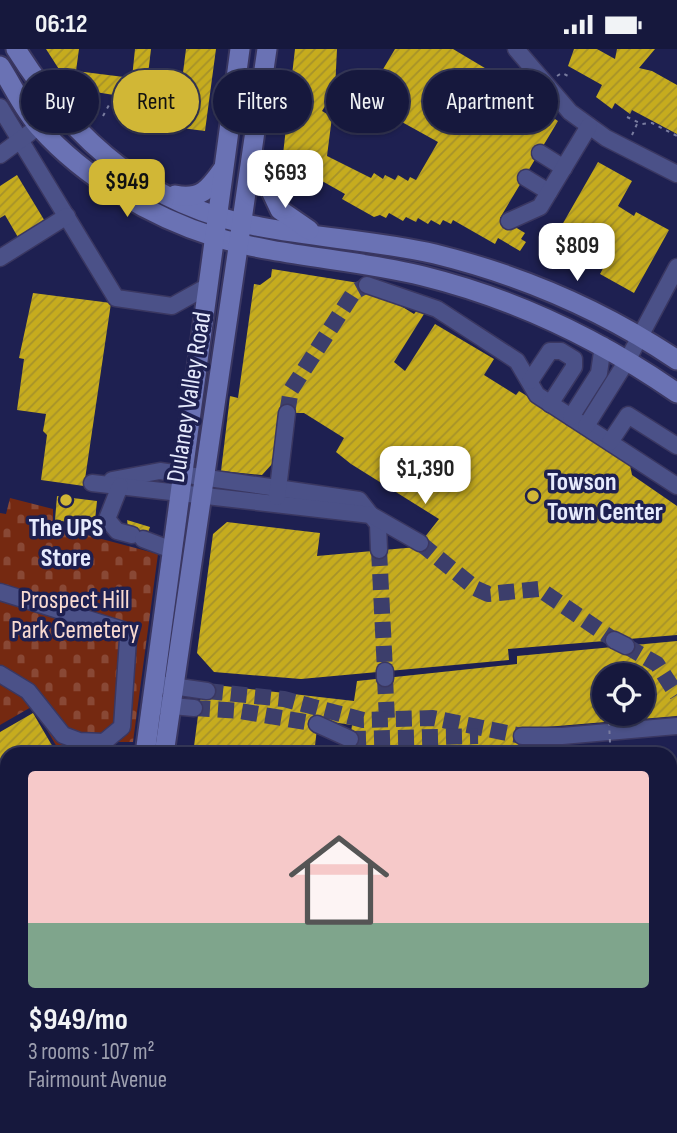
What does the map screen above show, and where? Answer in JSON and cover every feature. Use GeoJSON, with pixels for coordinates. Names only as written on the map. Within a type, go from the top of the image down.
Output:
{"type":"FeatureCollection","features":[{"type":"Feature","properties":{"kind":"main road"},"geometry":{"type":"LineString","coordinates":[[16,49],[31,70]]}},
{"type":"Feature","properties":{"kind":"main road","name":"Dulaney Valley Road"},"geometry":{"type":"LineString","coordinates":[[146,747],[240,49]]}},
{"type":"Feature","properties":{"kind":"main road","name":"Dulaney Valley Road"},"geometry":{"type":"LineString","coordinates":[[165,747],[201,485],[267,49]]}},
{"type":"Feature","properties":{"kind":"main road"},"geometry":{"type":"LineString","coordinates":[[0,66],[21,99]]}},
{"type":"Feature","properties":{"kind":"main road"},"geometry":{"type":"LineString","coordinates":[[46,133],[107,184],[148,208],[215,236],[394,269],[460,286],[530,311],[603,345],[677,393]]}},
{"type":"Feature","properties":{"kind":"main road"},"geometry":{"type":"LineString","coordinates":[[80,133],[93,147],[159,192],[218,217],[410,249],[476,266],[554,294],[638,336],[677,360]]}},
{"type":"Feature","properties":{"kind":"main road"},"geometry":{"type":"LineString","coordinates":[[253,153],[280,210],[289,219],[320,236]]}},
{"type":"Feature","properties":{"kind":"main road"},"geometry":{"type":"LineString","coordinates":[[159,192],[198,196],[211,187],[224,168]]}},
{"type":"Feature","properties":{"kind":"street"},"geometry":{"type":"LineString","coordinates":[[518,49],[552,94],[589,126],[677,174]]}},
{"type":"Feature","properties":{"kind":"street"},"geometry":{"type":"LineString","coordinates":[[0,107],[116,298],[172,306],[208,286]]}},
{"type":"Feature","properties":{"kind":"street"},"geometry":{"type":"LineString","coordinates":[[509,221],[540,207],[589,126]]}},
{"type":"Feature","properties":{"kind":"street"},"geometry":{"type":"LineString","coordinates":[[0,155],[32,133]]}},
{"type":"Feature","properties":{"kind":"street"},"geometry":{"type":"LineString","coordinates":[[540,153],[564,168]]}},
{"type":"Feature","properties":{"kind":"street"},"geometry":{"type":"LineString","coordinates":[[526,178],[549,192]]}},
{"type":"Feature","properties":{"kind":"street"},"geometry":{"type":"LineString","coordinates":[[0,258],[67,216]]}},
{"type":"Feature","properties":{"kind":"street"},"geometry":{"type":"LineString","coordinates":[[586,426],[628,359],[677,267]]}},
{"type":"Feature","properties":{"kind":"street"},"geometry":{"type":"LineString","coordinates":[[367,285],[437,309],[517,361],[537,395],[677,486]]}},
{"type":"Feature","properties":{"kind":"street"},"geometry":{"type":"LineString","coordinates":[[571,417],[599,373],[603,345]]}},
{"type":"Feature","properties":{"kind":"street"},"geometry":{"type":"LineString","coordinates":[[530,381],[550,351],[561,351],[574,359],[574,367],[550,404]]}},
{"type":"Feature","properties":{"kind":"street"},"geometry":{"type":"LineString","coordinates":[[277,495],[287,413]]}},
{"type":"Feature","properties":{"kind":"street"},"geometry":{"type":"LineString","coordinates":[[610,442],[628,415],[677,446]]}},
{"type":"Feature","properties":{"kind":"street"},"geometry":{"type":"LineString","coordinates":[[181,482],[160,471],[92,483],[120,486],[181,482],[277,495],[359,500],[378,524],[379,550]]}},
{"type":"Feature","properties":{"kind":"street"},"geometry":{"type":"LineString","coordinates":[[120,486],[107,519],[117,531],[172,550]]}},
{"type":"Feature","properties":{"kind":"street"},"geometry":{"type":"LineString","coordinates":[[371,515],[421,543]]}},
{"type":"Feature","properties":{"kind":"street"},"geometry":{"type":"LineString","coordinates":[[0,592],[123,630],[128,639],[122,727],[104,742],[79,741],[63,735],[28,691],[0,674]]}},
{"type":"Feature","properties":{"kind":"street"},"geometry":{"type":"LineString","coordinates":[[153,683],[194,708]]}},
{"type":"Feature","properties":{"kind":"street"},"geometry":{"type":"LineString","coordinates":[[151,703],[173,696],[207,691]]}},
{"type":"Feature","properties":{"kind":"street"},"geometry":{"type":"LineString","coordinates":[[317,724],[350,739]]}},
{"type":"Feature","properties":{"kind":"street"},"geometry":{"type":"LineString","coordinates":[[522,736],[562,736],[677,726]]}},
{"type":"Feature","properties":{"kind":"path"},"geometry":{"type":"LineString","coordinates":[[558,75],[562,73],[568,76]]}},
{"type":"Feature","properties":{"kind":"path"},"geometry":{"type":"LineString","coordinates":[[103,116],[109,105]]}},
{"type":"Feature","properties":{"kind":"path"},"geometry":{"type":"LineString","coordinates":[[627,117],[638,122],[652,123],[677,137]]}},
{"type":"Feature","properties":{"kind":"path"},"geometry":{"type":"LineString","coordinates":[[630,139],[638,122]]}},
{"type":"Feature","properties":{"kind":"path"},"geometry":{"type":"LineString","coordinates":[[608,726],[610,743]]}},
{"type":"Feature","properties":{"kind":"green space","name":"Prospect Hill Park Cemetery"},"geometry":{"type":"Polygon","coordinates":[[[10,498],[53,509],[53,526],[158,554],[133,742],[104,742],[94,747],[57,747],[33,706],[0,725],[0,513],[6,514],[10,498]]]}},
{"type":"Feature","properties":{"kind":"building"},"geometry":{"type":"Polygon","coordinates":[[[46,49],[79,49],[76,70],[59,70],[46,49]]]}},
{"type":"Feature","properties":{"kind":"building"},"geometry":{"type":"Polygon","coordinates":[[[135,49],[151,49],[149,70],[133,70],[135,49]]]}},
{"type":"Feature","properties":{"kind":"building"},"geometry":{"type":"Polygon","coordinates":[[[186,49],[216,49],[205,131],[199,130],[199,70],[183,70],[186,49]]]}},
{"type":"Feature","properties":{"kind":"building"},"geometry":{"type":"Polygon","coordinates":[[[295,49],[337,49],[336,70],[326,70],[326,105],[322,111],[326,113],[326,133],[330,133],[327,156],[371,178],[374,173],[383,179],[385,175],[395,180],[398,175],[408,181],[410,177],[416,180],[438,142],[409,126],[409,70],[383,70],[395,49],[453,49],[488,70],[423,70],[423,133],[551,133],[500,218],[525,233],[521,239],[526,242],[520,251],[498,238],[495,244],[453,220],[451,224],[443,220],[440,225],[431,220],[428,224],[418,218],[416,222],[406,217],[403,221],[389,213],[386,218],[380,215],[374,217],[342,199],[345,194],[282,163],[285,133],[312,133],[312,70],[293,70],[295,49]]]}},
{"type":"Feature","properties":{"kind":"building"},"geometry":{"type":"Polygon","coordinates":[[[574,49],[597,49],[615,59],[617,49],[655,49],[639,68],[652,71],[677,85],[677,134],[632,110],[630,114],[615,103],[612,109],[596,97],[602,85],[568,66],[574,49]]]}},
{"type":"Feature","properties":{"kind":"building"},"geometry":{"type":"Polygon","coordinates":[[[99,74],[113,76],[113,95],[99,93],[99,74]]]}},
{"type":"Feature","properties":{"kind":"building"},"geometry":{"type":"Polygon","coordinates":[[[598,162],[632,181],[618,206],[634,216],[636,212],[669,230],[634,293],[600,274],[614,248],[597,239],[595,243],[562,225],[598,162]]]}},
{"type":"Feature","properties":{"kind":"building"},"geometry":{"type":"Polygon","coordinates":[[[17,175],[46,223],[19,239],[5,215],[0,218],[0,186],[17,175]]]}},
{"type":"Feature","properties":{"kind":"building","name":"Towson Town Center"},"geometry":{"type":"Polygon","coordinates":[[[272,269],[365,284],[414,314],[418,309],[424,314],[394,362],[405,371],[435,324],[494,359],[484,375],[516,395],[519,391],[629,460],[632,475],[677,506],[677,635],[508,649],[509,660],[301,679],[214,672],[197,653],[213,534],[227,522],[320,533],[317,556],[417,547],[439,519],[351,464],[336,452],[344,438],[304,413],[285,413],[279,418],[272,464],[262,475],[221,471],[230,396],[238,398],[254,284],[260,285],[271,277],[272,269]]]}},
{"type":"Feature","properties":{"kind":"building"},"geometry":{"type":"Polygon","coordinates":[[[33,293],[111,303],[84,486],[41,480],[47,435],[43,431],[46,414],[17,410],[24,359],[19,358],[33,293]]]}},
{"type":"Feature","properties":{"kind":"building"},"geometry":{"type":"Polygon","coordinates":[[[57,496],[97,501],[94,530],[68,527],[68,522],[55,520],[57,496]]]}},
{"type":"Feature","properties":{"kind":"building"},"geometry":{"type":"Polygon","coordinates":[[[127,520],[150,527],[148,533],[145,531],[141,545],[130,542],[127,520]]]}},
{"type":"Feature","properties":{"kind":"building"},"geometry":{"type":"Polygon","coordinates":[[[677,641],[677,716],[655,718],[655,663],[592,663],[592,723],[522,729],[523,745],[349,747],[352,725],[318,720],[315,747],[194,747],[200,700],[216,685],[354,701],[357,681],[517,664],[517,656],[677,641]]]}},
{"type":"Feature","properties":{"kind":"building"},"geometry":{"type":"Polygon","coordinates":[[[33,713],[53,747],[0,747],[0,732],[33,713]]]}},
{"type":"Feature","properties":{"kind":"tunnel"},"geometry":{"type":"LineString","coordinates":[[287,413],[291,390],[354,292],[367,285]]}},
{"type":"Feature","properties":{"kind":"tunnel"},"geometry":{"type":"LineString","coordinates":[[420,543],[475,588],[488,594],[539,589],[614,640]]}},
{"type":"Feature","properties":{"kind":"tunnel"},"geometry":{"type":"LineString","coordinates":[[379,550],[385,671]]}},
{"type":"Feature","properties":{"kind":"tunnel"},"geometry":{"type":"LineString","coordinates":[[626,646],[657,664],[677,695]]}},
{"type":"Feature","properties":{"kind":"tunnel"},"geometry":{"type":"LineString","coordinates":[[385,678],[387,720]]}},
{"type":"Feature","properties":{"kind":"tunnel"},"geometry":{"type":"LineString","coordinates":[[207,691],[284,699],[363,720],[433,718],[522,736]]}},
{"type":"Feature","properties":{"kind":"tunnel"},"geometry":{"type":"LineString","coordinates":[[194,708],[240,711],[317,724]]}},
{"type":"Feature","properties":{"kind":"tunnel"},"geometry":{"type":"LineString","coordinates":[[350,739],[478,736]]}},
{"type":"Feature","properties":{"kind":"place","name":"Towson Town Center"},"geometry":{"type":"Point","coordinates":[533,496]}},
{"type":"Feature","properties":{"kind":"place","name":"The UPS Store"},"geometry":{"type":"Point","coordinates":[66,500]}}]}
